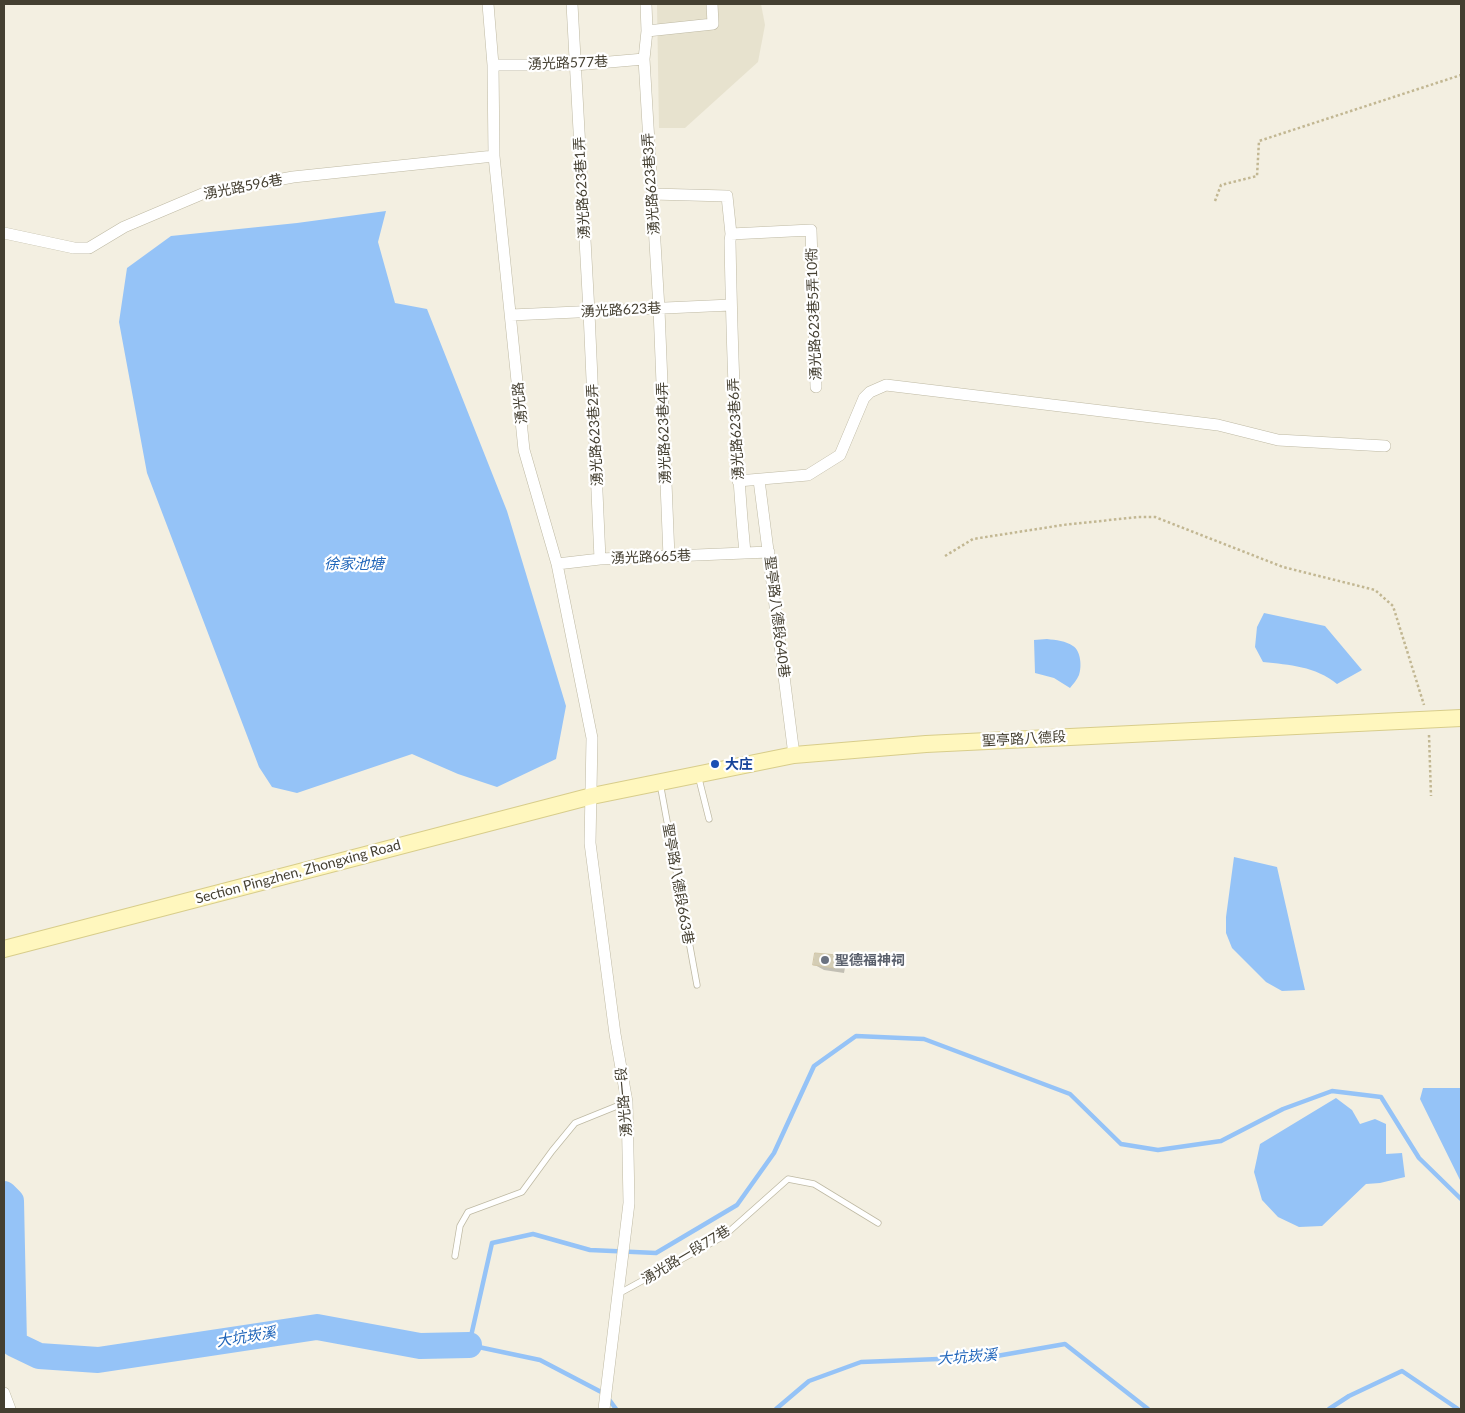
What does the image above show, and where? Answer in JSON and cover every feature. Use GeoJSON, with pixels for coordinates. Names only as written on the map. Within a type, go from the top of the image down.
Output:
{"type":"FeatureCollection","features":[{"type":"Feature","properties":{"kind":"street","name":"湧光路"},"geometry":{"type":"LineString","coordinates":[[488,4],[493,65],[494,156],[524,450],[557,564],[592,738],[592,796]]}},
{"type":"Feature","properties":{"kind":"street","name":"湧光路623巷1弄"},"geometry":{"type":"LineString","coordinates":[[572,4],[589,312]]}},
{"type":"Feature","properties":{"kind":"street","name":"湧光路623巷3弄"},"geometry":{"type":"LineString","coordinates":[[646,4],[647,31],[644,59],[659,309]]}},
{"type":"Feature","properties":{"kind":"street"},"geometry":{"type":"LineString","coordinates":[[647,31],[713,24],[712,4]]}},
{"type":"Feature","properties":{"kind":"street","name":"湧光路577巷"},"geometry":{"type":"LineString","coordinates":[[493,65],[575,65],[644,59]]}},
{"type":"Feature","properties":{"kind":"street","name":"湧光路596巷"},"geometry":{"type":"LineString","coordinates":[[4,233],[74,248],[89,248],[124,227],[202,194],[293,178],[494,156]]}},
{"type":"Feature","properties":{"kind":"street","name":"湧光路623巷6弄"},"geometry":{"type":"LineString","coordinates":[[652,194],[727,196],[731,234],[731,305],[738,481],[745,553]]}},
{"type":"Feature","properties":{"kind":"street","name":"湧光路623巷5弄10衖"},"geometry":{"type":"LineString","coordinates":[[731,234],[811,230],[816,387]]}},
{"type":"Feature","properties":{"kind":"street","name":"湧光路623巷"},"geometry":{"type":"LineString","coordinates":[[511,315],[731,305]]}},
{"type":"Feature","properties":{"kind":"street","name":"湧光路623巷4弄"},"geometry":{"type":"LineString","coordinates":[[659,309],[670,557]]}},
{"type":"Feature","properties":{"kind":"street","name":"湧光路623巷2弄"},"geometry":{"type":"LineString","coordinates":[[589,312],[600,559]]}},
{"type":"Feature","properties":{"kind":"street"},"geometry":{"type":"LineString","coordinates":[[738,481],[808,475],[840,455],[864,398],[870,392],[886,385],[1218,425],[1278,440],[1385,446]]}},
{"type":"Feature","properties":{"kind":"street","name":"聖亭路八德段640巷"},"geometry":{"type":"LineString","coordinates":[[759,480],[794,754]]}},
{"type":"Feature","properties":{"kind":"street","name":"湧光路665巷"},"geometry":{"type":"LineString","coordinates":[[557,564],[600,559],[769,552]]}},
{"type":"Feature","properties":{"kind":"street","name":"聖亭路八德段"},"geometry":{"type":"LineString","coordinates":[[592,796],[794,754],[934,744],[1461,718]]}},
{"type":"Feature","properties":{"kind":"street","name":"Section Pingzhen, Zhongxing Road"},"geometry":{"type":"LineString","coordinates":[[4,949],[592,796]]}},
{"type":"Feature","properties":{"kind":"street","name":"湧光路一段"},"geometry":{"type":"LineString","coordinates":[[592,796],[590,843],[615,1034],[626,1102],[628,1203],[604,1409]]}},
{"type":"Feature","properties":{"kind":"street"},"geometry":{"type":"LineString","coordinates":[[4,1393],[10,1409]]}},
{"type":"Feature","properties":{"kind":"lane"},"geometry":{"type":"LineString","coordinates":[[697,773],[709,819]]}},
{"type":"Feature","properties":{"kind":"lane","name":"聖亭路八德段663巷"},"geometry":{"type":"LineString","coordinates":[[660,783],[697,985]]}},
{"type":"Feature","properties":{"kind":"lane"},"geometry":{"type":"LineString","coordinates":[[455,1256],[460,1226],[468,1212],[522,1192],[575,1123],[626,1102]]}},
{"type":"Feature","properties":{"kind":"lane","name":"湧光路一段77巷"},"geometry":{"type":"LineString","coordinates":[[618,1294],[724,1236],[788,1179],[814,1184],[878,1223]]}},
{"type":"Feature","properties":{"kind":"path"},"geometry":{"type":"LineString","coordinates":[[1215,202],[1221,185],[1257,176],[1259,141],[1461,75]]}},
{"type":"Feature","properties":{"kind":"path"},"geometry":{"type":"LineString","coordinates":[[945,556],[973,539],[1063,525],[1155,517],[1283,567],[1376,590],[1393,606],[1428,720],[1431,796]]}},
{"type":"Feature","properties":{"kind":"shaded area"},"geometry":{"type":"Polygon","coordinates":[[[657,4],[761,4],[765,25],[758,62],[685,128],[659,128],[657,4]]]}},
{"type":"Feature","properties":{"kind":"water","name":"徐家池塘"},"geometry":{"type":"Polygon","coordinates":[[[386,211],[378,242],[395,303],[427,309],[507,511],[566,706],[556,759],[497,787],[458,774],[412,754],[297,793],[272,787],[259,767],[147,473],[119,322],[127,268],[171,236],[297,223],[386,211]]]}},
{"type":"Feature","properties":{"kind":"water"},"geometry":{"type":"Polygon","coordinates":[[[1264,613],[1325,626],[1362,670],[1337,684],[1320,673],[1311,670],[1263,662],[1255,647],[1257,627],[1264,613]]]}},
{"type":"Feature","properties":{"kind":"water"},"geometry":{"type":"Polygon","coordinates":[[[1047,639],[1067,643],[1076,648],[1078,652],[1081,664],[1080,672],[1070,688],[1054,678],[1035,673],[1034,640],[1047,639]]]}},
{"type":"Feature","properties":{"kind":"water"},"geometry":{"type":"Polygon","coordinates":[[[1234,857],[1277,867],[1305,990],[1282,991],[1266,982],[1232,948],[1226,933],[1226,917],[1234,857]]]}},
{"type":"Feature","properties":{"kind":"water"},"geometry":{"type":"Polygon","coordinates":[[[1423,1088],[1461,1088],[1461,1180],[1420,1099],[1423,1088]]]}},
{"type":"Feature","properties":{"kind":"water"},"geometry":{"type":"Polygon","coordinates":[[[1336,1098],[1352,1110],[1360,1124],[1375,1119],[1386,1124],[1386,1154],[1402,1153],[1405,1177],[1366,1184],[1322,1226],[1299,1227],[1278,1217],[1262,1200],[1254,1172],[1260,1144],[1336,1098]]]}},
{"type":"Feature","properties":{"kind":"building","name":"聖德福神祠"},"geometry":{"type":"Polygon","coordinates":[[[815,953],[837,955],[835,968],[813,965],[815,953]]]}},
{"type":"Feature","properties":{"kind":"waterway"},"geometry":{"type":"LineString","coordinates":[[616,1409],[605,1394],[540,1360],[469,1345],[492,1243],[533,1234],[590,1250],[656,1253],[737,1205],[774,1153],[814,1066],[856,1036],[924,1039],[1070,1094],[1121,1144],[1158,1150],[1221,1141],[1283,1109],[1332,1091],[1381,1097],[1419,1158],[1461,1199]]}},
{"type":"Feature","properties":{"kind":"waterway","name":"大坑崁溪"},"geometry":{"type":"LineString","coordinates":[[4,1194],[11,1201],[14,1344],[39,1356],[98,1360],[317,1327],[420,1346],[469,1345]]}},
{"type":"Feature","properties":{"kind":"waterway","name":"大坑崁溪"},"geometry":{"type":"LineString","coordinates":[[776,1409],[809,1381],[861,1362],[991,1357],[1065,1344],[1148,1409]]}},
{"type":"Feature","properties":{"kind":"waterway","name":"大坑崁溪"},"geometry":{"type":"LineString","coordinates":[[1329,1409],[1349,1396],[1402,1371],[1458,1409]]}},
{"type":"Feature","properties":{"kind":"place","name":"大庄"},"geometry":{"type":"Point","coordinates":[715,764]}},
{"type":"Feature","properties":{"kind":"place","name":"聖德福神祠"},"geometry":{"type":"Point","coordinates":[825,960]}}]}
